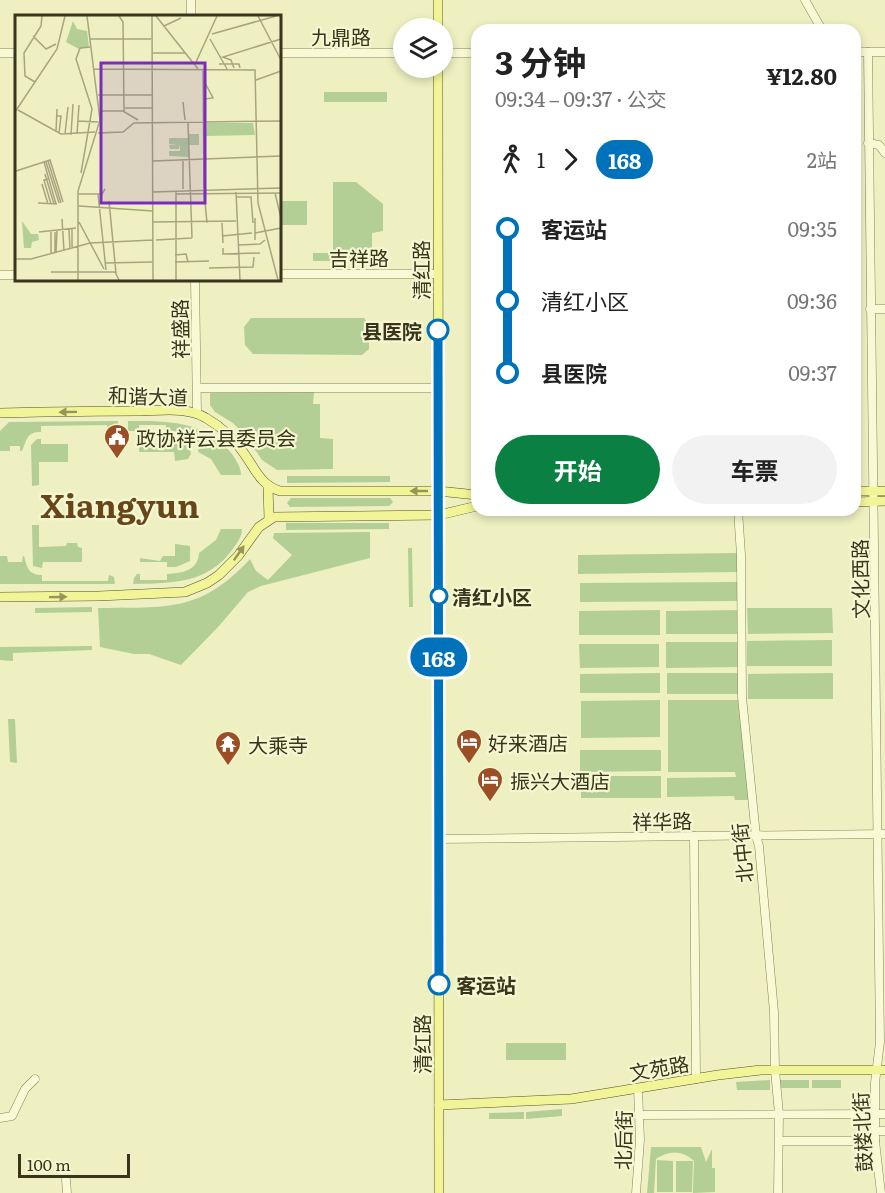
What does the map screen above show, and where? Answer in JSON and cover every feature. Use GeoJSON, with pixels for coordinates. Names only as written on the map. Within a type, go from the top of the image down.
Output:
{"type":"FeatureCollection","features":[{"type":"Feature","properties":{"kind":"main road"},"geometry":{"type":"LineString","coordinates":[[438,0],[438,18]]}},
{"type":"Feature","properties":{"kind":"main road","name":"清红路"},"geometry":{"type":"LineString","coordinates":[[438,78],[439,1193]]}},
{"type":"Feature","properties":{"kind":"main road","name":"和谐大道"},"geometry":{"type":"LineString","coordinates":[[0,413],[175,411],[197,414],[207,418],[228,435],[243,452],[257,475],[268,486]]}},
{"type":"Feature","properties":{"kind":"main road"},"geometry":{"type":"LineString","coordinates":[[269,519],[268,486],[287,492],[438,491],[471,494]]}},
{"type":"Feature","properties":{"kind":"main road"},"geometry":{"type":"LineString","coordinates":[[861,491],[885,491]]}},
{"type":"Feature","properties":{"kind":"main road"},"geometry":{"type":"LineString","coordinates":[[861,502],[885,501]]}},
{"type":"Feature","properties":{"kind":"main road"},"geometry":{"type":"LineString","coordinates":[[0,597],[99,597],[185,592],[207,583],[231,565],[255,532],[269,519],[281,516],[439,515],[471,507]]}},
{"type":"Feature","properties":{"kind":"main road","name":"文苑路"},"geometry":{"type":"LineString","coordinates":[[439,1106],[571,1099],[747,1071],[881,1070]]}},
{"type":"Feature","properties":{"kind":"street"},"geometry":{"type":"LineString","coordinates":[[805,0],[819,24]]}},
{"type":"Feature","properties":{"kind":"street"},"geometry":{"type":"LineString","coordinates":[[861,52],[885,52]]}},
{"type":"Feature","properties":{"kind":"street","name":"文化西路"},"geometry":{"type":"LineString","coordinates":[[867,52],[871,434],[882,834],[881,1070]]}},
{"type":"Feature","properties":{"kind":"street","name":"九鼎路"},"geometry":{"type":"LineString","coordinates":[[280,53],[393,53]]}},
{"type":"Feature","properties":{"kind":"street"},"geometry":{"type":"LineString","coordinates":[[453,53],[471,53]]}},
{"type":"Feature","properties":{"kind":"street"},"geometry":{"type":"LineString","coordinates":[[868,143],[879,145],[885,153]]}},
{"type":"Feature","properties":{"kind":"street"},"geometry":{"type":"LineString","coordinates":[[0,275],[15,274]]}},
{"type":"Feature","properties":{"kind":"street","name":"吉祥路"},"geometry":{"type":"LineString","coordinates":[[280,274],[438,274]]}},
{"type":"Feature","properties":{"kind":"street","name":"祥盛路"},"geometry":{"type":"LineString","coordinates":[[195,280],[197,414]]}},
{"type":"Feature","properties":{"kind":"street"},"geometry":{"type":"LineString","coordinates":[[870,309],[885,309]]}},
{"type":"Feature","properties":{"kind":"street"},"geometry":{"type":"LineString","coordinates":[[197,388],[438,388]]}},
{"type":"Feature","properties":{"kind":"street","name":"北中街"},"geometry":{"type":"LineString","coordinates":[[738,516],[741,555],[742,697],[756,836],[759,846],[774,1012],[780,1142],[778,1193]]}},
{"type":"Feature","properties":{"kind":"street","name":"祥华路"},"geometry":{"type":"LineString","coordinates":[[439,839],[882,834]]}},
{"type":"Feature","properties":{"kind":"street"},"geometry":{"type":"LineString","coordinates":[[694,836],[696,1079]]}},
{"type":"Feature","properties":{"kind":"street","name":"鼓楼北街"},"geometry":{"type":"LineString","coordinates":[[881,1070],[875,1083],[875,1141],[881,1193]]}},
{"type":"Feature","properties":{"kind":"street"},"geometry":{"type":"LineString","coordinates":[[0,1119],[12,1116],[25,1089],[35,1079]]}},
{"type":"Feature","properties":{"kind":"street","name":"北后街"},"geometry":{"type":"LineString","coordinates":[[636,1193],[640,1156],[638,1088]]}},
{"type":"Feature","properties":{"kind":"street"},"geometry":{"type":"LineString","coordinates":[[640,1115],[885,1114]]}},
{"type":"Feature","properties":{"kind":"street"},"geometry":{"type":"LineString","coordinates":[[875,1131],[885,1131]]}},
{"type":"Feature","properties":{"kind":"street"},"geometry":{"type":"LineString","coordinates":[[780,1142],[875,1141]]}},
{"type":"Feature","properties":{"kind":"street"},"geometry":{"type":"LineString","coordinates":[[66,1180],[67,1193]]}},
{"type":"Feature","properties":{"kind":"green space"},"geometry":{"type":"Polygon","coordinates":[[[324,92],[387,92],[387,102],[324,102],[324,92]]]}},
{"type":"Feature","properties":{"kind":"green space"},"geometry":{"type":"Polygon","coordinates":[[[333,182],[356,182],[383,204],[383,231],[372,233],[372,261],[313,261],[313,253],[333,253],[333,182]]]}},
{"type":"Feature","properties":{"kind":"green space"},"geometry":{"type":"Polygon","coordinates":[[[280,201],[307,201],[307,225],[280,225],[280,201]]]}},
{"type":"Feature","properties":{"kind":"green space"},"geometry":{"type":"Polygon","coordinates":[[[251,318],[364,318],[369,325],[369,349],[362,355],[253,354],[245,345],[244,327],[251,318]]]}},
{"type":"Feature","properties":{"kind":"green space"},"geometry":{"type":"Polygon","coordinates":[[[314,392],[313,404],[320,404],[320,438],[333,439],[333,469],[277,470],[262,460],[245,435],[233,423],[215,412],[210,405],[210,393],[314,392]]]}},
{"type":"Feature","properties":{"kind":"green space"},"geometry":{"type":"Polygon","coordinates":[[[118,421],[118,429],[108,431],[107,425],[41,426],[41,432],[32,433],[28,437],[22,451],[20,451],[20,446],[10,446],[10,451],[0,451],[0,431],[9,422],[118,421]]]}},
{"type":"Feature","properties":{"kind":"green space"},"geometry":{"type":"Polygon","coordinates":[[[128,421],[170,422],[210,434],[232,454],[241,475],[221,475],[211,459],[198,452],[198,442],[186,434],[166,430],[166,425],[139,425],[139,431],[128,431],[128,421]]]}},
{"type":"Feature","properties":{"kind":"green space"},"geometry":{"type":"Polygon","coordinates":[[[37,439],[41,439],[41,444],[68,444],[68,462],[39,462],[39,485],[32,486],[31,445],[37,439]]]}},
{"type":"Feature","properties":{"kind":"green space"},"geometry":{"type":"Polygon","coordinates":[[[166,439],[179,439],[189,443],[191,454],[188,459],[175,461],[174,452],[139,452],[139,444],[166,444],[166,439]]]}},
{"type":"Feature","properties":{"kind":"green space"},"geometry":{"type":"Polygon","coordinates":[[[287,476],[390,476],[390,482],[287,483],[287,476]]]}},
{"type":"Feature","properties":{"kind":"green space"},"geometry":{"type":"Polygon","coordinates":[[[291,498],[390,498],[393,502],[389,506],[290,507],[287,503],[291,498]]]}},
{"type":"Feature","properties":{"kind":"green space"},"geometry":{"type":"Polygon","coordinates":[[[286,523],[389,523],[389,529],[286,530],[286,523]]]}},
{"type":"Feature","properties":{"kind":"green space"},"geometry":{"type":"Polygon","coordinates":[[[32,525],[39,525],[39,547],[66,546],[67,543],[77,543],[78,547],[82,548],[82,562],[43,562],[42,568],[33,566],[32,525]]]}},
{"type":"Feature","properties":{"kind":"green space"},"geometry":{"type":"Polygon","coordinates":[[[221,529],[242,529],[232,550],[211,570],[175,582],[133,584],[137,574],[140,574],[140,580],[167,580],[167,574],[188,570],[196,564],[199,553],[216,540],[221,529]]]}},
{"type":"Feature","properties":{"kind":"green space"},"geometry":{"type":"Polygon","coordinates":[[[370,532],[370,558],[261,586],[248,592],[181,665],[149,654],[134,654],[100,647],[98,608],[144,608],[181,603],[198,598],[232,577],[250,559],[256,571],[268,580],[292,555],[273,538],[274,533],[370,532]]]}},
{"type":"Feature","properties":{"kind":"green space"},"geometry":{"type":"Polygon","coordinates":[[[175,544],[190,546],[190,561],[176,567],[167,567],[167,562],[140,562],[140,558],[160,561],[163,556],[175,556],[175,544]]]}},
{"type":"Feature","properties":{"kind":"green space"},"geometry":{"type":"Polygon","coordinates":[[[408,548],[412,548],[413,607],[409,607],[408,548]]]}},
{"type":"Feature","properties":{"kind":"green space"},"geometry":{"type":"Polygon","coordinates":[[[738,553],[738,572],[578,574],[578,555],[738,553]]]}},
{"type":"Feature","properties":{"kind":"green space"},"geometry":{"type":"Polygon","coordinates":[[[0,556],[7,556],[8,562],[22,562],[24,556],[29,570],[34,574],[42,575],[42,581],[108,581],[109,575],[114,577],[115,584],[0,584],[0,556]]]}},
{"type":"Feature","properties":{"kind":"green space"},"geometry":{"type":"Polygon","coordinates":[[[737,582],[738,601],[580,602],[580,583],[737,582]]]}},
{"type":"Feature","properties":{"kind":"green space"},"geometry":{"type":"Polygon","coordinates":[[[92,607],[92,612],[35,613],[35,608],[92,607]]]}},
{"type":"Feature","properties":{"kind":"green space"},"geometry":{"type":"Polygon","coordinates":[[[747,608],[832,608],[833,633],[748,634],[747,608]]]}},
{"type":"Feature","properties":{"kind":"green space"},"geometry":{"type":"Polygon","coordinates":[[[660,610],[660,635],[579,635],[579,611],[660,610]]]}},
{"type":"Feature","properties":{"kind":"green space"},"geometry":{"type":"Polygon","coordinates":[[[740,610],[740,634],[666,634],[666,611],[740,610]]]}},
{"type":"Feature","properties":{"kind":"green space"},"geometry":{"type":"Polygon","coordinates":[[[832,640],[832,666],[747,666],[747,641],[832,640]]]}},
{"type":"Feature","properties":{"kind":"green space"},"geometry":{"type":"Polygon","coordinates":[[[666,642],[739,642],[739,667],[666,668],[666,642]]]}},
{"type":"Feature","properties":{"kind":"green space"},"geometry":{"type":"Polygon","coordinates":[[[579,644],[659,644],[659,667],[580,668],[579,644]]]}},
{"type":"Feature","properties":{"kind":"green space"},"geometry":{"type":"Polygon","coordinates":[[[92,646],[92,650],[13,653],[13,661],[0,660],[0,647],[92,646]]]}},
{"type":"Feature","properties":{"kind":"green space"},"geometry":{"type":"Polygon","coordinates":[[[660,673],[660,693],[580,693],[580,674],[660,673]]]}},
{"type":"Feature","properties":{"kind":"green space"},"geometry":{"type":"Polygon","coordinates":[[[667,673],[740,673],[740,694],[667,694],[667,673]]]}},
{"type":"Feature","properties":{"kind":"green space"},"geometry":{"type":"Polygon","coordinates":[[[833,673],[833,699],[748,699],[748,674],[833,673]]]}},
{"type":"Feature","properties":{"kind":"green space"},"geometry":{"type":"Polygon","coordinates":[[[660,700],[660,737],[581,738],[581,701],[660,700]]]}},
{"type":"Feature","properties":{"kind":"green space"},"geometry":{"type":"Polygon","coordinates":[[[668,700],[738,700],[751,800],[735,800],[734,796],[667,797],[667,778],[736,777],[735,772],[668,772],[668,700]]]}},
{"type":"Feature","properties":{"kind":"green space"},"geometry":{"type":"Polygon","coordinates":[[[8,719],[15,719],[17,763],[10,762],[8,719]]]}},
{"type":"Feature","properties":{"kind":"green space"},"geometry":{"type":"Polygon","coordinates":[[[580,750],[661,750],[661,771],[580,772],[580,750]]]}},
{"type":"Feature","properties":{"kind":"green space"},"geometry":{"type":"Polygon","coordinates":[[[581,776],[661,776],[661,798],[581,798],[581,776]]]}},
{"type":"Feature","properties":{"kind":"green space"},"geometry":{"type":"Polygon","coordinates":[[[506,1043],[566,1043],[566,1060],[506,1060],[506,1043]]]}},
{"type":"Feature","properties":{"kind":"green space"},"geometry":{"type":"Polygon","coordinates":[[[770,1080],[770,1090],[737,1090],[736,1082],[770,1080]]]}},
{"type":"Feature","properties":{"kind":"green space"},"geometry":{"type":"Polygon","coordinates":[[[780,1080],[809,1080],[809,1088],[780,1088],[780,1080]]]}},
{"type":"Feature","properties":{"kind":"green space"},"geometry":{"type":"Polygon","coordinates":[[[812,1080],[841,1080],[841,1088],[812,1088],[812,1080]]]}},
{"type":"Feature","properties":{"kind":"green space"},"geometry":{"type":"Polygon","coordinates":[[[562,1109],[562,1116],[526,1119],[526,1112],[562,1109]]]}},
{"type":"Feature","properties":{"kind":"green space"},"geometry":{"type":"Polygon","coordinates":[[[524,1112],[524,1119],[489,1119],[489,1113],[524,1112]]]}},
{"type":"Feature","properties":{"kind":"green space"},"geometry":{"type":"Polygon","coordinates":[[[651,1147],[701,1147],[706,1162],[712,1149],[715,1192],[693,1193],[694,1161],[675,1152],[656,1159],[654,1193],[647,1193],[651,1147]]]}},
{"type":"Feature","properties":{"kind":"green space"},"geometry":{"type":"Polygon","coordinates":[[[657,1160],[673,1161],[673,1192],[657,1192],[657,1160]]]}},
{"type":"Feature","properties":{"kind":"green space"},"geometry":{"type":"Polygon","coordinates":[[[676,1161],[693,1161],[692,1192],[676,1192],[676,1161]]]}},
{"type":"Feature","properties":{"kind":"bus line","name":"168"},"geometry":{"type":"LineString","coordinates":[[438,330],[439,984]]}},
{"type":"Feature","properties":{"kind":"place","name":"县医院"},"geometry":{"type":"Point","coordinates":[438,330]}},
{"type":"Feature","properties":{"kind":"place","name":"政协祥云县委员会"},"geometry":{"type":"Point","coordinates":[117,460]}},
{"type":"Feature","properties":{"kind":"place","name":"清红小区"},"geometry":{"type":"Point","coordinates":[439,596]}},
{"type":"Feature","properties":{"kind":"place","name":"好来酒店"},"geometry":{"type":"Point","coordinates":[469,765]}},
{"type":"Feature","properties":{"kind":"place","name":"大乘寺"},"geometry":{"type":"Point","coordinates":[228,767]}},
{"type":"Feature","properties":{"kind":"place","name":"振兴大酒店"},"geometry":{"type":"Point","coordinates":[490,803]}},
{"type":"Feature","properties":{"kind":"place","name":"客运站"},"geometry":{"type":"Point","coordinates":[439,984]}},
{"type":"Feature","properties":{"kind":"district","name":"Xiangyun"},"geometry":{"type":"Point","coordinates":[120,504]}}]}
